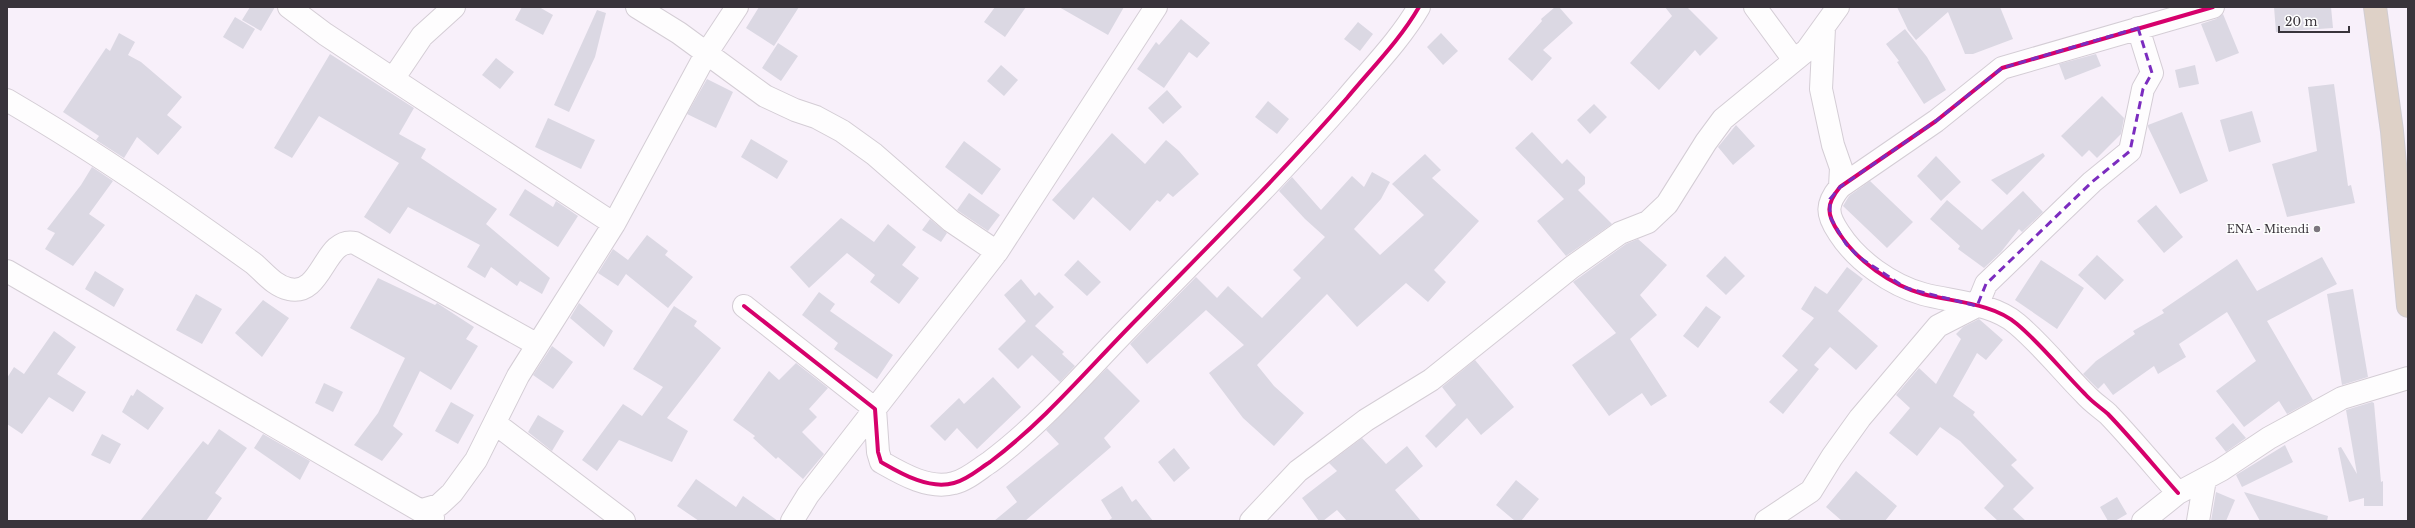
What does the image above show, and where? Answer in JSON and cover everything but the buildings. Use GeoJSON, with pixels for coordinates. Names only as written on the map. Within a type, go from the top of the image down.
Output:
{"type":"FeatureCollection","features":[{"type":"Feature","properties":{"kind":"highway"},"geometry":{"type":"LineString","coordinates":[[2375,7],[2392,131],[2408,306]]}},
{"type":"Feature","properties":{"kind":"street"},"geometry":{"type":"LineString","coordinates":[[289,7],[325,34],[614,224]]}},
{"type":"Feature","properties":{"kind":"street"},"geometry":{"type":"LineString","coordinates":[[393,79],[422,36],[454,7]]}},
{"type":"Feature","properties":{"kind":"street"},"geometry":{"type":"LineString","coordinates":[[637,7],[679,33],[765,96],[842,131],[874,154],[951,221],[997,252]]}},
{"type":"Feature","properties":{"kind":"street"},"geometry":{"type":"LineString","coordinates":[[7,271],[430,515],[452,493],[476,460],[496,424],[518,376],[536,344],[614,224],[706,54],[737,7]]}},
{"type":"Feature","properties":{"kind":"street"},"geometry":{"type":"LineString","coordinates":[[792,521],[808,495],[997,252],[1156,7]]}},
{"type":"Feature","properties":{"kind":"street"},"geometry":{"type":"LineString","coordinates":[[744,306],[875,409],[878,452],[881,462],[902,474],[925,482],[941,485],[956,483],[977,471],[1015,443],[1095,366],[1139,317],[1266,188],[1356,87],[1419,7]]}},
{"type":"Feature","properties":{"kind":"street"},"geometry":{"type":"LineString","coordinates":[[1755,7],[1794,60]]}},
{"type":"Feature","properties":{"kind":"street"},"geometry":{"type":"LineString","coordinates":[[1251,521],[1298,471],[1366,420],[1431,380],[1572,267],[1620,233],[1648,222],[1667,204],[1706,142],[1723,119],[1746,98],[1807,50],[1838,7]]}},
{"type":"Feature","properties":{"kind":"street"},"geometry":{"type":"LineString","coordinates":[[2178,493],[2107,413],[2086,396],[2016,323],[1996,312],[1977,306],[1922,294],[1906,288],[1859,257],[1846,244],[1830,216],[1830,199],[1840,187],[1936,121],[2002,68],[2213,7]]}},
{"type":"Feature","properties":{"kind":"street"},"geometry":{"type":"LineString","coordinates":[[1824,28],[1821,89],[1833,145],[1841,168],[1840,187]]}},
{"type":"Feature","properties":{"kind":"street"},"geometry":{"type":"LineString","coordinates":[[1766,521],[1811,491],[1832,457],[1860,418],[1938,326],[1977,306],[1986,284],[2092,182],[2130,150],[2143,88],[2152,73],[2138,28]]}},
{"type":"Feature","properties":{"kind":"street"},"geometry":{"type":"LineString","coordinates":[[7,100],[63,132],[171,205],[254,264],[281,288],[299,290],[307,286],[337,248],[349,242],[362,247],[536,344]]}},
{"type":"Feature","properties":{"kind":"street"},"geometry":{"type":"LineString","coordinates":[[2143,521],[2178,493],[2205,479],[2269,438],[2342,398],[2408,378]]}},
{"type":"Feature","properties":{"kind":"street"},"geometry":{"type":"LineString","coordinates":[[496,424],[624,521]]}},
{"type":"Feature","properties":{"kind":"street"},"geometry":{"type":"LineString","coordinates":[[2198,521],[2205,479]]}},
{"type":"Feature","properties":{"kind":"highlighted area"},"geometry":{"type":"Polygon","coordinates":[[[2138,28],[2152,73],[2143,89],[2130,151],[2092,182],[1986,284],[1977,306],[1906,288],[1859,257],[1846,244],[1830,217],[1830,199],[1840,187],[1936,121],[2002,68],[2138,28]]]}},
{"type":"Feature","properties":{"kind":"cycle path"},"geometry":{"type":"LineString","coordinates":[[744,306],[875,409],[878,452],[881,462],[907,476],[925,483],[945,485],[959,482],[973,474],[1011,446],[1068,392],[1297,154],[1394,43],[1419,7]]}},
{"type":"Feature","properties":{"kind":"cycle path"},"geometry":{"type":"LineString","coordinates":[[2178,493],[2108,414],[2093,402],[2017,324],[2007,317],[1985,307],[1923,294],[1899,285],[1887,278],[1865,262],[1846,243],[1835,226],[1829,209],[1832,199],[1840,187],[1936,121],[2002,68],[2213,7]]}},
{"type":"Feature","properties":{"kind":"place","name":"ENA - Mitendi"},"geometry":{"type":"Point","coordinates":[2317,229]}}]}
